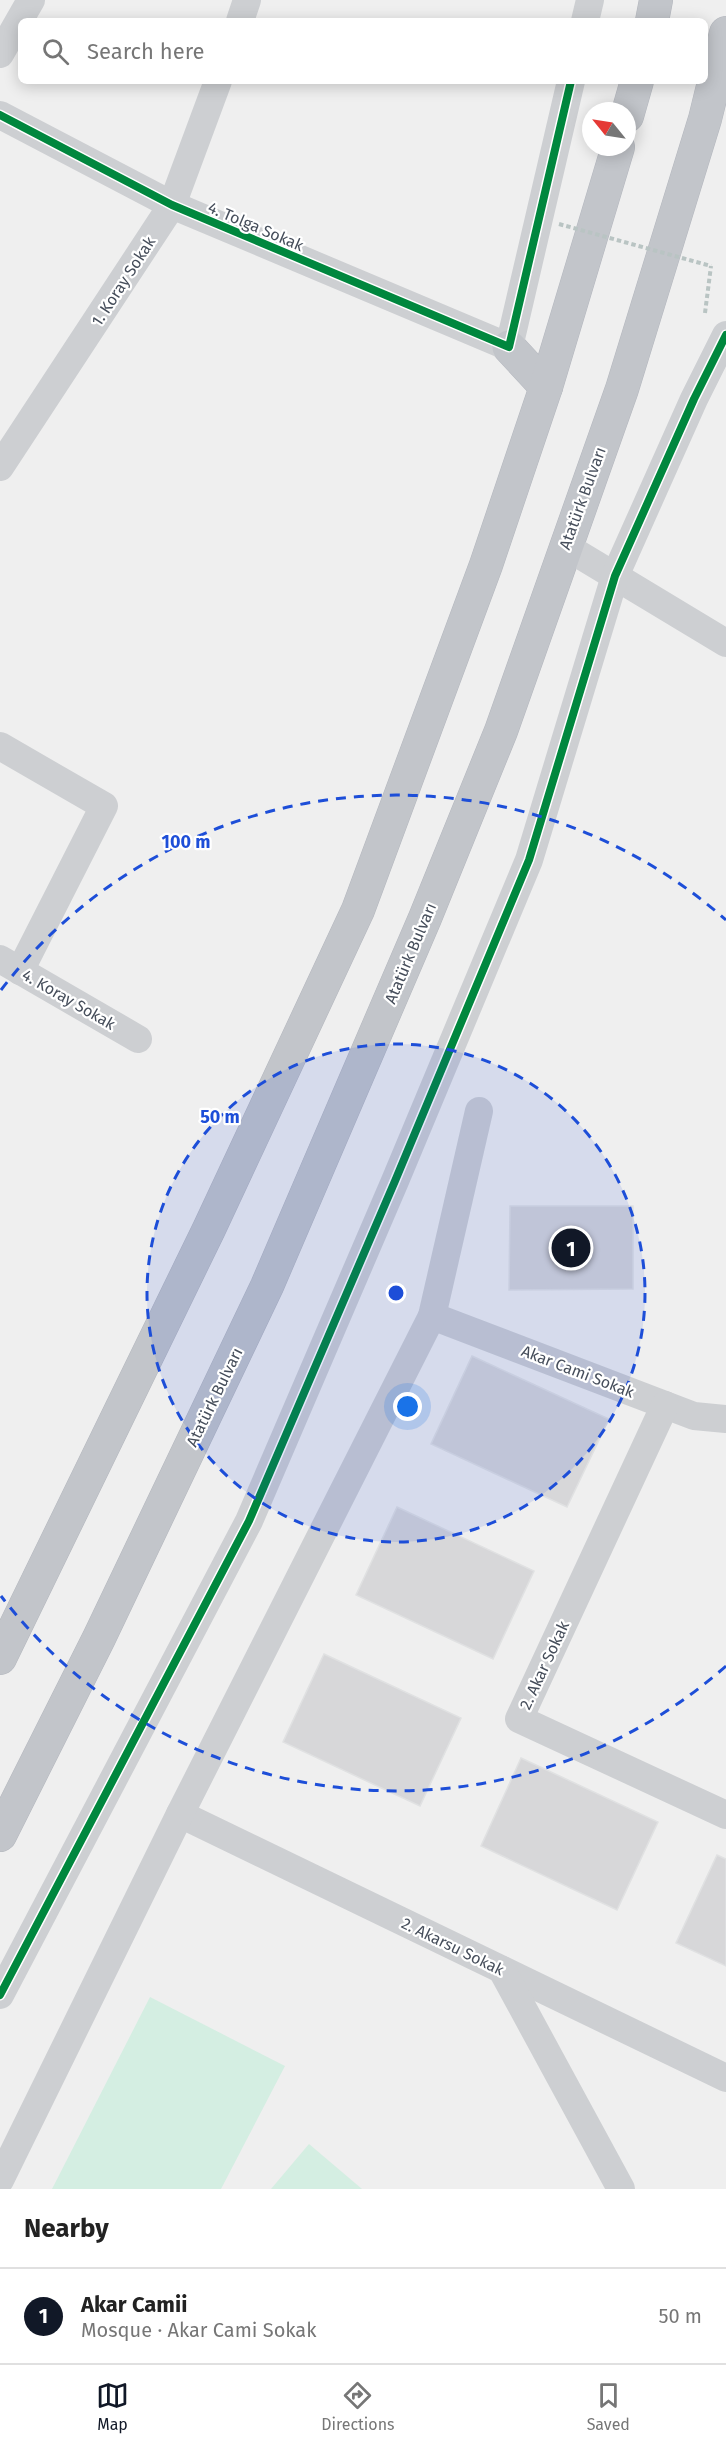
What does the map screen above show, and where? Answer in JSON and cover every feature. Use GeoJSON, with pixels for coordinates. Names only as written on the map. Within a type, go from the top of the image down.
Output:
{"type":"FeatureCollection","features":[{"type":"Feature","properties":{"kind":"highway"},"geometry":{"type":"LineString","coordinates":[[653,18],[656,0]]}},
{"type":"Feature","properties":{"kind":"highway","name":"Atatürk Bulvarı"},"geometry":{"type":"LineString","coordinates":[[0,1835],[99,1638],[267,1287],[425,918],[501,731],[622,389],[705,119],[726,33]]}},
{"type":"Feature","properties":{"kind":"highway"},"geometry":{"type":"LineString","coordinates":[[631,102],[636,84]]}},
{"type":"Feature","properties":{"kind":"highway"},"geometry":{"type":"LineString","coordinates":[[0,1658],[199,1250],[358,910],[486,565],[546,387],[615,156]]}},
{"type":"Feature","properties":{"kind":"highway"},"geometry":{"type":"LineString","coordinates":[[509,348],[546,387]]}},
{"type":"Feature","properties":{"kind":"street"},"geometry":{"type":"LineString","coordinates":[[21,18],[31,0]]}},
{"type":"Feature","properties":{"kind":"street"},"geometry":{"type":"LineString","coordinates":[[241,18],[248,0]]}},
{"type":"Feature","properties":{"kind":"street"},"geometry":{"type":"LineString","coordinates":[[586,18],[590,0]]}},
{"type":"Feature","properties":{"kind":"street"},"geometry":{"type":"LineString","coordinates":[[0,54],[18,23]]}},
{"type":"Feature","properties":{"kind":"street","name":"1. Koray Sokak"},"geometry":{"type":"LineString","coordinates":[[4,456],[172,205],[217,84]]}},
{"type":"Feature","properties":{"kind":"street"},"geometry":{"type":"LineString","coordinates":[[509,348],[570,84]]}},
{"type":"Feature","properties":{"kind":"street","name":"4. Tolga Sokak"},"geometry":{"type":"LineString","coordinates":[[0,115],[172,205],[509,348]]}},
{"type":"Feature","properties":{"kind":"street"},"geometry":{"type":"LineString","coordinates":[[0,1995],[254,1510],[529,860],[615,576],[694,399],[726,335]]}},
{"type":"Feature","properties":{"kind":"street"},"geometry":{"type":"LineString","coordinates":[[565,546],[726,643]]}},
{"type":"Feature","properties":{"kind":"street"},"geometry":{"type":"LineString","coordinates":[[0,746],[104,806],[10,965]]}},
{"type":"Feature","properties":{"kind":"street","name":"4. Koray Sokak"},"geometry":{"type":"LineString","coordinates":[[10,965],[138,1039]]}},
{"type":"Feature","properties":{"kind":"street"},"geometry":{"type":"LineString","coordinates":[[0,2180],[180,1814],[432,1316],[479,1112]]}},
{"type":"Feature","properties":{"kind":"street","name":"Akar Cami Sokak"},"geometry":{"type":"LineString","coordinates":[[432,1316],[694,1416],[726,1419]]}},
{"type":"Feature","properties":{"kind":"street","name":"2. Akar Sokak"},"geometry":{"type":"LineString","coordinates":[[666,1405],[519,1719],[726,1815]]}},
{"type":"Feature","properties":{"kind":"street","name":"2. Akarsu Sokak"},"geometry":{"type":"LineString","coordinates":[[180,1814],[726,2078]]}},
{"type":"Feature","properties":{"kind":"street"},"geometry":{"type":"LineString","coordinates":[[502,1970],[621,2189]]}},
{"type":"Feature","properties":{"kind":"path"},"geometry":{"type":"LineString","coordinates":[[559,224],[711,266]]}},
{"type":"Feature","properties":{"kind":"green space"},"geometry":{"type":"Polygon","coordinates":[[[150,1997],[285,2066],[221,2189],[52,2189],[150,1997]]]}},
{"type":"Feature","properties":{"kind":"green space"},"geometry":{"type":"Polygon","coordinates":[[[309,2144],[362,2189],[271,2189],[309,2144]]]}},
{"type":"Feature","properties":{"kind":"building"},"geometry":{"type":"Polygon","coordinates":[[[510,1206],[633,1206],[633,1289],[509,1290],[510,1206]]]}},
{"type":"Feature","properties":{"kind":"building"},"geometry":{"type":"Polygon","coordinates":[[[472,1356],[609,1419],[567,1507],[431,1444],[472,1356]]]}},
{"type":"Feature","properties":{"kind":"building"},"geometry":{"type":"Polygon","coordinates":[[[397,1507],[534,1571],[493,1659],[356,1595],[397,1507]]]}},
{"type":"Feature","properties":{"kind":"building"},"geometry":{"type":"Polygon","coordinates":[[[324,1654],[461,1718],[420,1806],[283,1742],[324,1654]]]}},
{"type":"Feature","properties":{"kind":"building"},"geometry":{"type":"Polygon","coordinates":[[[521,1758],[658,1822],[617,1910],[481,1846],[521,1758]]]}},
{"type":"Feature","properties":{"kind":"building"},"geometry":{"type":"Polygon","coordinates":[[[717,1855],[726,1859],[726,1966],[676,1943],[717,1855]]]}},
{"type":"Feature","properties":{"kind":"cycle path"},"geometry":{"type":"LineString","coordinates":[[0,115],[172,205],[509,347],[570,84]]}},
{"type":"Feature","properties":{"kind":"cycle path"},"geometry":{"type":"LineString","coordinates":[[0,1995],[249,1521],[395,1181],[529,860],[615,576],[694,399],[726,335]]}},
{"type":"Feature","properties":{"kind":"place","name":"Akar Camii"},"geometry":{"type":"Point","coordinates":[571,1248]}}]}
